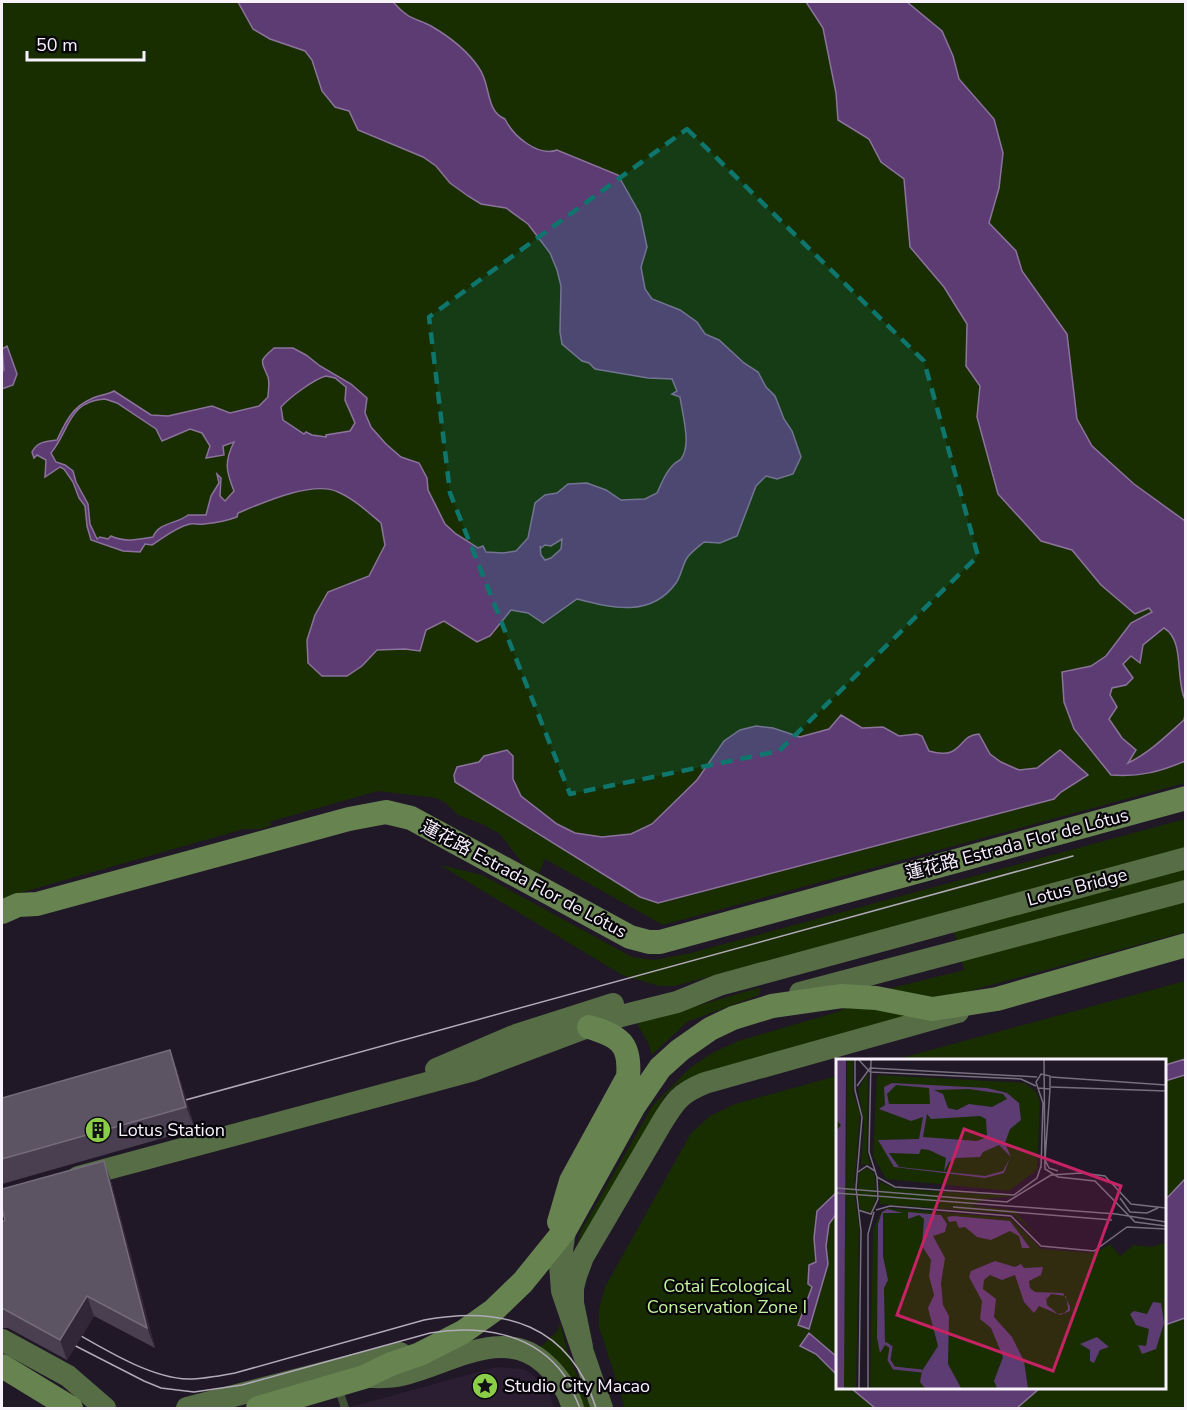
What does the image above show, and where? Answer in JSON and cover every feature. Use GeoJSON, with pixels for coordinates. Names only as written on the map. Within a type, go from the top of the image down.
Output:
{"type":"FeatureCollection","features":[{"type":"Feature","properties":{"kind":"main road","name":"蓮花路 Estrada Flor de Lótus"},"geometry":{"type":"LineString","coordinates":[[2,912],[18,905],[37,904],[349,819],[386,812],[411,818],[630,937],[649,942],[660,942],[1185,798]]}},
{"type":"Feature","properties":{"kind":"main road","name":"Lotus Bridge"},"geometry":{"type":"LineString","coordinates":[[719,985],[1185,858]]}},
{"type":"Feature","properties":{"kind":"main road","name":"Lotus Bridge"},"geometry":{"type":"LineString","coordinates":[[772,1006],[794,995],[1185,891]]}},
{"type":"Feature","properties":{"kind":"main road"},"geometry":{"type":"LineString","coordinates":[[582,1347],[575,1318],[573,1288],[583,1257],[673,1105],[683,1093],[705,1083],[969,1009],[1185,945]]}},
{"type":"Feature","properties":{"kind":"main road"},"geometry":{"type":"LineString","coordinates":[[63,1181],[471,1071],[599,1023],[677,1002],[719,985]]}},
{"type":"Feature","properties":{"kind":"main road"},"geometry":{"type":"LineString","coordinates":[[380,1094],[516,1035],[596,1008],[719,985]]}},
{"type":"Feature","properties":{"kind":"main road"},"geometry":{"type":"LineString","coordinates":[[258,1408],[297,1403],[420,1354],[448,1340],[494,1310],[512,1294],[559,1237],[647,1086],[672,1056],[704,1032],[733,1018],[772,1006],[842,996],[884,999],[932,1009],[997,999]]}},
{"type":"Feature","properties":{"kind":"main road"},"geometry":{"type":"LineString","coordinates":[[599,1023],[626,1028],[642,1046],[646,1058],[647,1086]]}},
{"type":"Feature","properties":{"kind":"main road"},"geometry":{"type":"LineString","coordinates":[[599,1023],[622,1043],[628,1057],[628,1077],[571,1181],[561,1212],[559,1276],[567,1308],[602,1408]]}},
{"type":"Feature","properties":{"kind":"main road"},"geometry":{"type":"LineString","coordinates":[[2,1340],[68,1376],[105,1408]]}},
{"type":"Feature","properties":{"kind":"main road"},"geometry":{"type":"LineString","coordinates":[[364,1377],[396,1377],[491,1347],[509,1346],[525,1350],[540,1359],[553,1371],[570,1397],[573,1408]]}},
{"type":"Feature","properties":{"kind":"main road"},"geometry":{"type":"LineString","coordinates":[[187,1408],[405,1352],[420,1354]]}},
{"type":"Feature","properties":{"kind":"main road"},"geometry":{"type":"LineString","coordinates":[[2,1366],[71,1408]]}},
{"type":"Feature","properties":{"kind":"lane"},"geometry":{"type":"LineString","coordinates":[[338,1385],[345,1408]]}},
{"type":"Feature","properties":{"kind":"highlighted area"},"geometry":{"type":"Polygon","coordinates":[[[687,129],[924,361],[978,556],[779,751],[570,794],[450,493],[429,317],[687,129]]]}},
{"type":"Feature","properties":{"kind":"shaded area"},"geometry":{"type":"Polygon","coordinates":[[[238,2],[393,2],[409,16],[428,24],[458,44],[469,55],[483,74],[494,110],[527,144],[542,150],[557,150],[618,175],[640,214],[647,247],[641,267],[645,289],[652,299],[680,310],[697,322],[705,334],[719,340],[744,363],[758,372],[766,387],[775,396],[784,419],[792,431],[801,457],[793,474],[777,479],[766,476],[756,486],[737,536],[720,543],[704,542],[687,558],[676,583],[655,602],[630,608],[577,599],[543,623],[528,613],[511,610],[490,636],[477,642],[444,621],[426,630],[420,651],[377,650],[362,666],[347,676],[322,676],[308,663],[307,640],[315,615],[328,592],[369,576],[385,545],[381,523],[344,495],[328,489],[288,494],[238,513],[237,517],[229,520],[185,525],[152,545],[145,544],[140,552],[123,551],[91,540],[85,506],[73,482],[60,467],[45,477],[46,460],[37,455],[34,458],[32,452],[37,446],[57,440],[70,416],[84,402],[114,391],[151,415],[168,416],[212,406],[230,413],[259,406],[268,397],[269,384],[262,361],[274,348],[293,348],[351,384],[367,398],[365,413],[371,427],[401,457],[419,463],[427,478],[428,490],[445,524],[478,548],[483,546],[486,552],[516,551],[528,538],[535,503],[545,495],[557,493],[568,484],[587,483],[606,490],[621,500],[645,499],[657,493],[668,470],[681,459],[684,453],[686,437],[684,420],[680,397],[672,394],[677,391],[672,379],[648,378],[595,369],[562,344],[561,286],[557,270],[550,253],[528,224],[506,208],[481,204],[468,196],[450,183],[436,166],[423,157],[358,130],[349,111],[335,107],[322,91],[312,60],[305,51],[270,39],[253,29],[238,2]],[[326,376],[302,389],[281,407],[283,420],[304,434],[306,432],[326,437],[326,435],[350,431],[355,423],[345,400],[346,387],[335,378],[326,376]],[[105,399],[84,405],[71,418],[51,453],[56,462],[73,471],[76,482],[88,504],[90,524],[97,539],[100,537],[108,539],[111,536],[127,540],[153,537],[159,528],[188,515],[206,515],[211,496],[219,483],[217,474],[221,478],[220,496],[225,501],[234,491],[227,467],[234,442],[223,446],[224,455],[206,458],[210,446],[202,433],[190,429],[162,441],[156,429],[117,403],[105,399]],[[562,539],[551,546],[545,545],[541,548],[540,546],[541,555],[545,560],[561,549],[562,539]]]}},
{"type":"Feature","properties":{"kind":"shaded area"},"geometry":{"type":"Polygon","coordinates":[[[806,2],[907,2],[942,31],[953,56],[959,79],[994,119],[1003,153],[999,188],[989,223],[1016,251],[1022,271],[1067,334],[1077,419],[1092,446],[1134,484],[1185,521],[1185,700],[1180,682],[1175,641],[1164,628],[1143,645],[1140,663],[1131,656],[1123,664],[1133,678],[1126,685],[1112,688],[1110,695],[1117,707],[1109,719],[1122,738],[1136,750],[1128,763],[1157,744],[1184,720],[1185,715],[1185,761],[1149,773],[1111,775],[1074,729],[1064,702],[1062,672],[1091,666],[1106,656],[1131,623],[1152,612],[1149,608],[1135,614],[1101,585],[1072,550],[1041,541],[998,494],[977,417],[980,386],[966,366],[967,324],[944,287],[910,247],[904,179],[881,162],[869,139],[838,120],[836,93],[823,28],[806,2]]]}},
{"type":"Feature","properties":{"kind":"shaded area"},"geometry":{"type":"Polygon","coordinates":[[[7,346],[17,374],[13,385],[2,389],[4,370],[2,349],[7,346]]]}},
{"type":"Feature","properties":{"kind":"shaded area"},"geometry":{"type":"Polygon","coordinates":[[[841,715],[862,728],[883,727],[899,736],[917,734],[922,736],[929,751],[940,753],[948,753],[967,738],[979,734],[990,754],[1019,770],[1037,768],[1060,750],[1088,775],[1054,799],[658,903],[640,897],[455,782],[454,775],[457,767],[479,762],[484,756],[507,750],[513,756],[513,779],[521,796],[557,824],[575,833],[602,837],[631,834],[652,824],[697,780],[724,741],[740,730],[756,726],[773,728],[800,737],[829,729],[841,715]]]}},
{"type":"Feature","properties":{"kind":"shaded area"},"geometry":{"type":"Polygon","coordinates":[[[1185,1059],[1185,1075],[1166,1081],[1166,1065],[1185,1059]]]}},
{"type":"Feature","properties":{"kind":"shaded area"},"geometry":{"type":"Polygon","coordinates":[[[1185,1179],[1185,1318],[1166,1325],[1166,1198],[1185,1179]]]}},
{"type":"Feature","properties":{"kind":"shaded area"},"geometry":{"type":"Polygon","coordinates":[[[836,1193],[836,1214],[829,1224],[826,1246],[828,1264],[809,1329],[798,1325],[812,1287],[808,1284],[809,1265],[816,1262],[814,1238],[817,1211],[836,1193]]]}},
{"type":"Feature","properties":{"kind":"shaded area"},"geometry":{"type":"Polygon","coordinates":[[[809,1333],[836,1356],[836,1374],[816,1354],[800,1346],[809,1333]]]}},
{"type":"Feature","properties":{"kind":"shaded area","name":"Studio City Macao"},"geometry":{"type":"Polygon","coordinates":[[[496,1367],[524,1369],[541,1381],[549,1392],[554,1408],[347,1408],[496,1367]]]}},
{"type":"Feature","properties":{"kind":"shaded area"},"geometry":{"type":"Polygon","coordinates":[[[852,1389],[1039,1389],[1017,1408],[875,1408],[852,1389]]]}},
{"type":"Feature","properties":{"kind":"green space"},"geometry":{"type":"Polygon","coordinates":[[[2,2],[1185,2],[1185,783],[663,925],[545,859],[539,873],[524,865],[500,834],[458,815],[446,803],[436,798],[378,791],[269,822],[272,825],[261,829],[244,829],[9,896],[2,902],[2,2]]]}},
{"type":"Feature","properties":{"kind":"green space"},"geometry":{"type":"Polygon","coordinates":[[[1185,819],[1185,932],[944,998],[902,1018],[684,1081],[665,1096],[575,1253],[581,1231],[653,1105],[690,1068],[712,1053],[738,1041],[837,1012],[887,989],[964,970],[949,912],[675,986],[659,986],[622,975],[440,865],[482,875],[632,957],[654,960],[691,953],[1185,819]]]}},
{"type":"Feature","properties":{"kind":"green space","name":"Cotai Ecological Conservation Zone I"},"geometry":{"type":"Polygon","coordinates":[[[1185,981],[1185,1408],[625,1408],[599,1327],[599,1309],[605,1287],[691,1133],[710,1116],[735,1104],[836,1076],[836,1389],[1166,1389],[1166,1059],[898,1059],[1185,981]]]}},
{"type":"Feature","properties":{"kind":"green space"},"geometry":{"type":"Polygon","coordinates":[[[761,989],[759,995],[687,1022],[652,1055],[648,1042],[638,1026],[639,1023],[645,1021],[761,989]]]}},
{"type":"Feature","properties":{"kind":"green space"},"geometry":{"type":"Polygon","coordinates":[[[560,1323],[567,1350],[590,1408],[582,1408],[539,1348],[557,1332],[560,1323]]]}},
{"type":"Feature","properties":{"kind":"building"},"geometry":{"type":"Polygon","coordinates":[[[170,1050],[186,1107],[2,1159],[2,1098],[170,1050]]]}},
{"type":"Feature","properties":{"kind":"building"},"geometry":{"type":"Polygon","coordinates":[[[104,1161],[147,1328],[87,1296],[60,1340],[2,1308],[2,1222],[5,1220],[2,1209],[2,1189],[104,1161]]]}},
{"type":"Feature","properties":{"kind":"tram line"},"geometry":{"type":"LineString","coordinates":[[171,1104],[1073,856]]}},
{"type":"Feature","properties":{"kind":"tram line"},"geometry":{"type":"LineString","coordinates":[[67,1328],[142,1367],[157,1373],[188,1379],[235,1373],[424,1320],[453,1316],[507,1319],[530,1327],[551,1340],[569,1357],[584,1380],[596,1408]]}},
{"type":"Feature","properties":{"kind":"tram line"},"geometry":{"type":"LineString","coordinates":[[62,1339],[161,1388],[194,1392],[242,1385],[430,1333],[486,1331],[504,1335],[537,1349],[564,1375],[580,1408]]}},
{"type":"Feature","properties":{"kind":"place","name":"Lotus Station"},"geometry":{"type":"Point","coordinates":[98,1130]}},
{"type":"Feature","properties":{"kind":"place","name":"Studio City Macao"},"geometry":{"type":"Point","coordinates":[485,1386]}}]}
